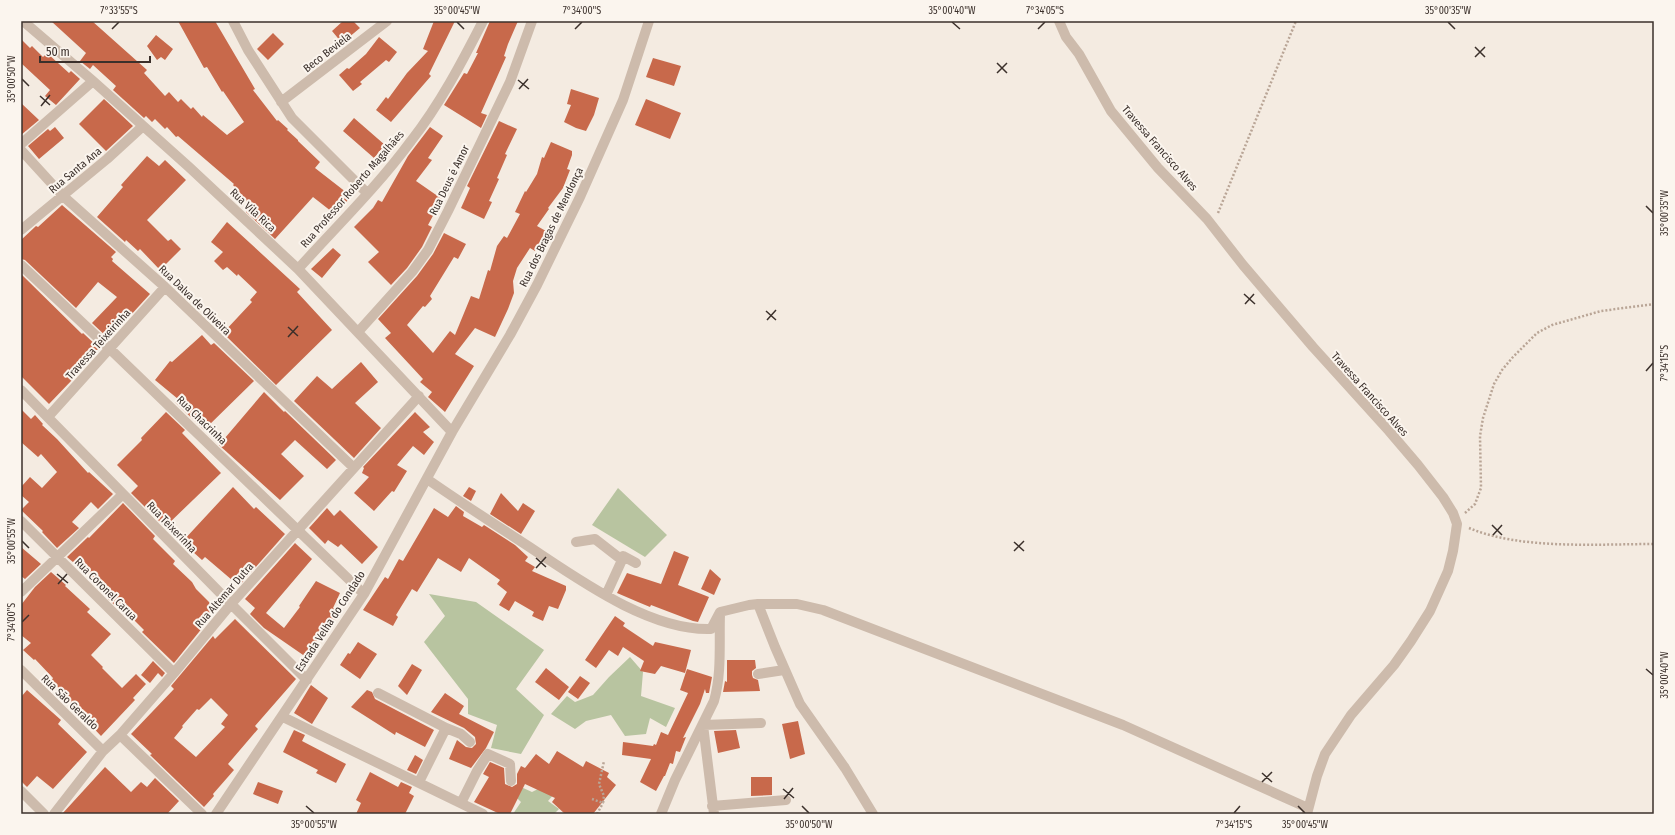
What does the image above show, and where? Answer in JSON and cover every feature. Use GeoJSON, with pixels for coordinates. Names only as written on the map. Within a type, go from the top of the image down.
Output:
{"type":"FeatureCollection","features":[{"type":"Feature","properties":{"kind":"street","name":"Rua Vila Rica"},"geometry":{"type":"LineString","coordinates":[[23,21],[93,81],[298,268],[452,432]]}},
{"type":"Feature","properties":{"kind":"street"},"geometry":{"type":"LineString","coordinates":[[233,21],[248,50],[292,118],[367,193]]}},
{"type":"Feature","properties":{"kind":"street","name":"Beco Beviela"},"geometry":{"type":"LineString","coordinates":[[281,102],[386,21]]}},
{"type":"Feature","properties":{"kind":"street","name":"Rua Professor Roberto Magalhães"},"geometry":{"type":"LineString","coordinates":[[298,268],[367,193],[412,141],[443,94],[483,21]]}},
{"type":"Feature","properties":{"kind":"street","name":"Rua Deus é Amor"},"geometry":{"type":"LineString","coordinates":[[358,332],[412,272],[428,250],[510,82],[532,21]]}},
{"type":"Feature","properties":{"kind":"street","name":"Rua dos Bragas de Mendonça"},"geometry":{"type":"LineString","coordinates":[[452,432],[513,329],[537,285],[580,197],[623,100],[649,21]]}},
{"type":"Feature","properties":{"kind":"street","name":"Travessa Francisco Alves"},"geometry":{"type":"LineString","coordinates":[[1059,21],[1066,37],[1079,54],[1111,111],[1158,168],[1213,226],[1243,265],[1413,460],[1443,497],[1453,513],[1457,524],[1448,571],[1433,605],[1394,665],[1351,715],[1325,754],[1308,811]]}},
{"type":"Feature","properties":{"kind":"street"},"geometry":{"type":"LineString","coordinates":[[21,144],[93,81]]}},
{"type":"Feature","properties":{"kind":"street","name":"Rua Santa Ana"},"geometry":{"type":"LineString","coordinates":[[21,230],[107,159],[143,126]]}},
{"type":"Feature","properties":{"kind":"street","name":"Rua Dalva de Oliveira"},"geometry":{"type":"LineString","coordinates":[[21,150],[63,196],[165,287],[354,468]]}},
{"type":"Feature","properties":{"kind":"street","name":"Rua Chacrinha"},"geometry":{"type":"LineString","coordinates":[[21,265],[364,594]]}},
{"type":"Feature","properties":{"kind":"street","name":"Travessa Teixeirinha"},"geometry":{"type":"LineString","coordinates":[[48,417],[165,287]]}},
{"type":"Feature","properties":{"kind":"street","name":"Rua Teixerinha"},"geometry":{"type":"LineString","coordinates":[[21,390],[307,680]]}},
{"type":"Feature","properties":{"kind":"street","name":"Rua Altemar Dutra"},"geometry":{"type":"LineString","coordinates":[[54,814],[103,751],[120,735],[174,673],[231,604],[419,396]]}},
{"type":"Feature","properties":{"kind":"street","name":"Estrada Velha do Condado"},"geometry":{"type":"LineString","coordinates":[[216,814],[364,594],[452,432]]}},
{"type":"Feature","properties":{"kind":"street"},"geometry":{"type":"LineString","coordinates":[[427,479],[501,530],[572,576],[631,608],[679,626],[697,629],[711,629],[720,612],[748,605],[797,604],[823,610],[1123,725],[1308,811]]}},
{"type":"Feature","properties":{"kind":"street"},"geometry":{"type":"LineString","coordinates":[[21,592],[123,494]]}},
{"type":"Feature","properties":{"kind":"street","name":"Rua Coronel Carua"},"geometry":{"type":"LineString","coordinates":[[21,521],[174,673]]}},
{"type":"Feature","properties":{"kind":"street"},"geometry":{"type":"LineString","coordinates":[[576,542],[595,539],[622,560]]}},
{"type":"Feature","properties":{"kind":"street"},"geometry":{"type":"LineString","coordinates":[[606,595],[623,556],[636,563]]}},
{"type":"Feature","properties":{"kind":"street"},"geometry":{"type":"LineString","coordinates":[[758,604],[784,670],[800,704],[845,768],[872,814]]}},
{"type":"Feature","properties":{"kind":"street"},"geometry":{"type":"LineString","coordinates":[[661,814],[675,780],[702,725],[716,692],[719,659],[720,612]]}},
{"type":"Feature","properties":{"kind":"street","name":"Rua São Geraldo"},"geometry":{"type":"LineString","coordinates":[[21,670],[103,751]]}},
{"type":"Feature","properties":{"kind":"street"},"geometry":{"type":"LineString","coordinates":[[758,674],[784,670]]}},
{"type":"Feature","properties":{"kind":"street"},"geometry":{"type":"LineString","coordinates":[[378,693],[446,728],[461,734],[470,742]]}},
{"type":"Feature","properties":{"kind":"street"},"geometry":{"type":"LineString","coordinates":[[283,716],[483,814]]}},
{"type":"Feature","properties":{"kind":"street"},"geometry":{"type":"LineString","coordinates":[[702,725],[761,723]]}},
{"type":"Feature","properties":{"kind":"street"},"geometry":{"type":"LineString","coordinates":[[702,725],[713,810],[786,800]]}},
{"type":"Feature","properties":{"kind":"street"},"geometry":{"type":"LineString","coordinates":[[419,782],[446,728]]}},
{"type":"Feature","properties":{"kind":"street"},"geometry":{"type":"LineString","coordinates":[[120,735],[202,814]]}},
{"type":"Feature","properties":{"kind":"street"},"geometry":{"type":"LineString","coordinates":[[461,803],[477,771],[488,754],[510,764],[511,781]]}},
{"type":"Feature","properties":{"kind":"street"},"geometry":{"type":"LineString","coordinates":[[21,791],[44,814]]}},
{"type":"Feature","properties":{"kind":"path"},"geometry":{"type":"LineString","coordinates":[[1213,226],[1296,21]]}},
{"type":"Feature","properties":{"kind":"path"},"geometry":{"type":"LineString","coordinates":[[1453,513],[1462,514],[1475,504],[1481,488],[1480,436],[1483,418],[1494,384],[1502,370],[1524,345],[1537,333],[1552,325],[1601,311],[1654,304]]}},
{"type":"Feature","properties":{"kind":"path"},"geometry":{"type":"LineString","coordinates":[[1457,524],[1478,532],[1542,543],[1654,544]]}},
{"type":"Feature","properties":{"kind":"path"},"geometry":{"type":"LineString","coordinates":[[596,814],[604,803],[604,796],[599,784],[604,761]]}},
{"type":"Feature","properties":{"kind":"path"},"geometry":{"type":"LineString","coordinates":[[592,799],[604,803]]}},
{"type":"Feature","properties":{"kind":"green space"},"geometry":{"type":"Polygon","coordinates":[[[618,488],[667,535],[645,557],[592,525],[618,488]]]}},
{"type":"Feature","properties":{"kind":"green space"},"geometry":{"type":"Polygon","coordinates":[[[429,594],[476,602],[544,650],[516,689],[544,715],[521,754],[491,748],[497,725],[468,714],[468,699],[424,642],[445,616],[429,594]]]}},
{"type":"Feature","properties":{"kind":"green space"},"geometry":{"type":"Polygon","coordinates":[[[630,657],[643,672],[641,696],[675,708],[666,727],[650,718],[646,734],[625,736],[611,715],[586,721],[575,729],[551,714],[567,696],[575,702],[593,695],[630,657]]]}},
{"type":"Feature","properties":{"kind":"green space"},"geometry":{"type":"Polygon","coordinates":[[[521,787],[532,792],[540,788],[555,793],[548,801],[559,809],[554,814],[513,814],[521,802],[516,797],[521,787]]]}},
{"type":"Feature","properties":{"kind":"building"},"geometry":{"type":"Polygon","coordinates":[[[51,21],[92,21],[147,70],[144,73],[165,96],[169,92],[178,102],[181,99],[191,109],[193,107],[202,117],[203,115],[227,135],[244,122],[223,91],[222,92],[207,67],[204,68],[178,21],[215,21],[255,89],[253,90],[277,121],[278,120],[288,129],[287,130],[320,162],[315,168],[351,196],[336,215],[313,197],[275,239],[246,212],[251,206],[233,185],[234,184],[178,136],[176,137],[167,127],[165,129],[155,119],[152,122],[146,116],[144,118],[113,90],[116,86],[93,65],[90,69],[80,61],[86,53],[51,21]]]}},
{"type":"Feature","properties":{"kind":"building"},"geometry":{"type":"Polygon","coordinates":[[[343,21],[353,21],[360,28],[342,43],[332,31],[343,21]]]}},
{"type":"Feature","properties":{"kind":"building"},"geometry":{"type":"Polygon","coordinates":[[[434,21],[455,21],[429,74],[431,76],[391,122],[376,110],[386,97],[388,99],[407,73],[428,51],[423,49],[434,21]]]}},
{"type":"Feature","properties":{"kind":"building"},"geometry":{"type":"Polygon","coordinates":[[[490,21],[518,21],[504,56],[506,57],[481,113],[487,115],[481,128],[444,105],[464,73],[467,74],[478,53],[476,53],[490,21]]]}},
{"type":"Feature","properties":{"kind":"building"},"geometry":{"type":"Polygon","coordinates":[[[273,33],[284,44],[268,60],[257,49],[273,33]]]}},
{"type":"Feature","properties":{"kind":"building"},"geometry":{"type":"Polygon","coordinates":[[[156,35],[173,49],[165,60],[161,57],[157,60],[147,46],[156,35]]]}},
{"type":"Feature","properties":{"kind":"building"},"geometry":{"type":"Polygon","coordinates":[[[379,37],[397,52],[389,62],[386,60],[360,82],[362,84],[353,91],[339,75],[347,68],[349,69],[366,54],[379,37]]]}},
{"type":"Feature","properties":{"kind":"building"},"geometry":{"type":"Polygon","coordinates":[[[21,39],[30,48],[32,46],[43,57],[47,53],[69,73],[71,71],[80,79],[56,105],[45,96],[50,90],[21,63],[21,39]]]}},
{"type":"Feature","properties":{"kind":"building"},"geometry":{"type":"Polygon","coordinates":[[[653,58],[681,66],[674,86],[646,77],[653,58]]]}},
{"type":"Feature","properties":{"kind":"building"},"geometry":{"type":"Polygon","coordinates":[[[571,89],[599,98],[594,115],[586,131],[564,122],[571,105],[567,104],[571,89]]]}},
{"type":"Feature","properties":{"kind":"building"},"geometry":{"type":"Polygon","coordinates":[[[104,99],[133,126],[106,151],[79,124],[104,99]]]}},
{"type":"Feature","properties":{"kind":"building"},"geometry":{"type":"Polygon","coordinates":[[[646,99],[681,113],[670,139],[635,125],[646,99]]]}},
{"type":"Feature","properties":{"kind":"building"},"geometry":{"type":"Polygon","coordinates":[[[21,103],[39,120],[21,135],[21,103]]]}},
{"type":"Feature","properties":{"kind":"building"},"geometry":{"type":"Polygon","coordinates":[[[354,118],[385,145],[374,158],[343,131],[354,118]]]}},
{"type":"Feature","properties":{"kind":"building"},"geometry":{"type":"Polygon","coordinates":[[[499,121],[517,129],[505,154],[507,155],[497,178],[499,179],[489,201],[492,202],[484,219],[461,208],[470,188],[467,186],[499,121]]]}},
{"type":"Feature","properties":{"kind":"building"},"geometry":{"type":"Polygon","coordinates":[[[55,127],[64,138],[39,159],[28,146],[48,129],[50,131],[55,127]]]}},
{"type":"Feature","properties":{"kind":"building"},"geometry":{"type":"Polygon","coordinates":[[[430,127],[443,136],[428,158],[432,160],[416,181],[442,199],[428,225],[432,227],[422,247],[407,268],[391,285],[368,262],[379,252],[354,227],[373,208],[378,200],[382,202],[408,156],[430,127]]]}},
{"type":"Feature","properties":{"kind":"building"},"geometry":{"type":"Polygon","coordinates":[[[551,142],[572,151],[567,169],[570,170],[563,188],[537,226],[546,231],[535,251],[530,248],[517,268],[513,281],[514,293],[495,337],[475,328],[455,354],[474,366],[445,412],[428,397],[432,392],[420,382],[423,379],[385,338],[391,333],[378,319],[417,276],[433,254],[444,233],[466,244],[458,259],[454,257],[430,296],[432,299],[425,307],[423,306],[407,325],[433,353],[450,331],[455,335],[471,296],[479,299],[488,270],[490,271],[497,246],[504,236],[507,238],[520,214],[515,212],[525,191],[526,192],[537,174],[542,157],[544,158],[551,142]]]}},
{"type":"Feature","properties":{"kind":"building"},"geometry":{"type":"Polygon","coordinates":[[[147,156],[159,166],[165,160],[186,180],[147,220],[168,241],[171,239],[181,249],[160,270],[140,249],[138,251],[126,240],[125,242],[97,217],[123,187],[121,185],[147,156]]]}},
{"type":"Feature","properties":{"kind":"building"},"geometry":{"type":"Polygon","coordinates":[[[62,205],[116,252],[111,257],[113,259],[112,261],[150,294],[109,339],[92,323],[117,297],[98,282],[76,308],[25,260],[21,259],[21,240],[62,205]]]}},
{"type":"Feature","properties":{"kind":"building"},"geometry":{"type":"Polygon","coordinates":[[[227,222],[300,289],[297,292],[332,330],[276,385],[223,333],[252,302],[250,300],[257,292],[238,274],[237,276],[227,267],[223,270],[214,261],[223,252],[211,242],[227,222]]]}},
{"type":"Feature","properties":{"kind":"building"},"geometry":{"type":"Polygon","coordinates":[[[333,248],[341,255],[322,278],[311,269],[333,248]]]}},
{"type":"Feature","properties":{"kind":"building"},"geometry":{"type":"Polygon","coordinates":[[[21,274],[82,334],[83,333],[99,348],[70,378],[72,380],[49,404],[21,376],[21,274]]]}},
{"type":"Feature","properties":{"kind":"building"},"geometry":{"type":"Polygon","coordinates":[[[202,335],[211,345],[214,343],[254,381],[204,430],[175,402],[178,399],[155,380],[170,361],[172,362],[202,335]]]}},
{"type":"Feature","properties":{"kind":"building"},"geometry":{"type":"Polygon","coordinates":[[[361,362],[378,382],[355,403],[381,428],[354,458],[294,401],[317,376],[332,389],[361,362]]]}},
{"type":"Feature","properties":{"kind":"building"},"geometry":{"type":"Polygon","coordinates":[[[264,392],[336,460],[327,469],[295,440],[281,454],[304,476],[280,500],[219,445],[264,392]]]}},
{"type":"Feature","properties":{"kind":"building"},"geometry":{"type":"Polygon","coordinates":[[[21,409],[31,419],[35,415],[43,424],[42,425],[88,473],[89,472],[113,494],[98,509],[91,502],[72,522],[79,528],[57,548],[42,532],[43,531],[21,510],[29,502],[21,495],[21,487],[30,477],[42,488],[57,472],[41,454],[38,457],[21,442],[21,409]]]}},
{"type":"Feature","properties":{"kind":"building"},"geometry":{"type":"Polygon","coordinates":[[[166,412],[185,430],[182,433],[221,473],[165,527],[131,493],[138,486],[117,465],[142,440],[141,438],[166,412]]]}},
{"type":"Feature","properties":{"kind":"building"},"geometry":{"type":"Polygon","coordinates":[[[415,412],[430,427],[423,432],[434,442],[424,455],[413,446],[397,465],[407,471],[394,492],[392,491],[374,511],[354,493],[369,477],[362,473],[363,467],[415,412]]]}},
{"type":"Feature","properties":{"kind":"building"},"geometry":{"type":"Polygon","coordinates":[[[233,487],[254,509],[256,507],[285,534],[239,586],[205,557],[202,560],[182,542],[233,487]]]}},
{"type":"Feature","properties":{"kind":"building"},"geometry":{"type":"Polygon","coordinates":[[[469,487],[476,491],[471,501],[463,496],[469,487]]]}},
{"type":"Feature","properties":{"kind":"building"},"geometry":{"type":"Polygon","coordinates":[[[501,493],[518,511],[523,503],[535,511],[521,534],[490,514],[501,493]]]}},
{"type":"Feature","properties":{"kind":"building"},"geometry":{"type":"Polygon","coordinates":[[[123,503],[155,536],[153,539],[175,561],[173,564],[192,582],[196,589],[214,607],[200,624],[203,627],[174,663],[142,632],[144,630],[121,607],[119,609],[108,599],[112,595],[67,557],[88,537],[89,538],[123,503]]]}},
{"type":"Feature","properties":{"kind":"building"},"geometry":{"type":"Polygon","coordinates":[[[456,506],[464,512],[463,516],[482,527],[484,525],[515,545],[528,557],[525,561],[535,567],[532,571],[566,586],[566,590],[558,609],[549,606],[543,621],[532,616],[534,612],[515,601],[509,611],[499,605],[507,592],[497,584],[500,580],[469,558],[461,572],[438,558],[417,592],[412,589],[396,615],[398,617],[393,626],[363,610],[385,577],[388,579],[399,559],[403,561],[434,508],[448,517],[456,506]]]}},
{"type":"Feature","properties":{"kind":"building"},"geometry":{"type":"Polygon","coordinates":[[[327,508],[334,516],[340,510],[378,547],[362,564],[341,544],[338,547],[328,540],[325,544],[309,528],[327,508]]]}},
{"type":"Feature","properties":{"kind":"building"},"geometry":{"type":"Polygon","coordinates":[[[295,543],[312,559],[266,613],[284,628],[300,607],[299,606],[316,581],[340,593],[333,608],[340,612],[332,626],[329,624],[306,657],[264,628],[250,614],[255,608],[245,599],[295,543]]]}},
{"type":"Feature","properties":{"kind":"building"},"geometry":{"type":"Polygon","coordinates":[[[21,547],[41,564],[25,579],[21,576],[21,547]]]}},
{"type":"Feature","properties":{"kind":"building"},"geometry":{"type":"Polygon","coordinates":[[[674,551],[689,557],[678,585],[709,597],[698,622],[651,605],[650,607],[617,593],[627,573],[661,584],[674,551]]]}},
{"type":"Feature","properties":{"kind":"building"},"geometry":{"type":"Polygon","coordinates":[[[710,569],[721,579],[714,595],[701,589],[710,569]]]}},
{"type":"Feature","properties":{"kind":"building"},"geometry":{"type":"Polygon","coordinates":[[[51,572],[90,609],[87,612],[111,634],[91,655],[103,667],[102,668],[122,688],[136,674],[146,684],[133,698],[135,700],[101,736],[70,703],[52,680],[53,678],[35,659],[34,660],[23,650],[31,643],[21,635],[21,605],[35,587],[51,572]]]}},
{"type":"Feature","properties":{"kind":"building"},"geometry":{"type":"Polygon","coordinates":[[[615,616],[625,623],[623,626],[653,646],[655,642],[691,650],[685,673],[661,666],[655,674],[640,671],[644,661],[623,647],[618,656],[609,650],[596,668],[585,660],[615,616]]]}},
{"type":"Feature","properties":{"kind":"building"},"geometry":{"type":"Polygon","coordinates":[[[235,619],[296,679],[255,726],[258,729],[228,764],[234,770],[204,807],[150,755],[152,754],[131,734],[174,689],[171,686],[213,636],[215,639],[235,619]],[[211,698],[199,710],[197,709],[174,738],[196,757],[225,727],[221,724],[228,715],[211,698]]]}},
{"type":"Feature","properties":{"kind":"building"},"geometry":{"type":"Polygon","coordinates":[[[358,642],[377,654],[360,679],[340,665],[358,642]]]}},
{"type":"Feature","properties":{"kind":"building"},"geometry":{"type":"Polygon","coordinates":[[[727,660],[755,660],[756,668],[752,671],[752,675],[753,678],[758,680],[760,691],[723,692],[725,681],[727,682],[727,660]]]}},
{"type":"Feature","properties":{"kind":"building"},"geometry":{"type":"Polygon","coordinates":[[[153,661],[165,673],[162,677],[158,673],[150,683],[141,675],[153,661]]]}},
{"type":"Feature","properties":{"kind":"building"},"geometry":{"type":"Polygon","coordinates":[[[412,664],[422,670],[407,695],[398,686],[412,664]]]}},
{"type":"Feature","properties":{"kind":"building"},"geometry":{"type":"Polygon","coordinates":[[[546,668],[569,687],[559,700],[535,682],[546,668]]]}},
{"type":"Feature","properties":{"kind":"building"},"geometry":{"type":"Polygon","coordinates":[[[687,669],[712,677],[709,693],[706,693],[705,689],[700,704],[683,738],[686,737],[680,752],[676,751],[673,764],[670,763],[665,776],[656,791],[640,782],[651,759],[622,755],[623,742],[653,746],[654,744],[656,745],[661,732],[668,735],[688,693],[680,690],[687,669]]]}},
{"type":"Feature","properties":{"kind":"building"},"geometry":{"type":"Polygon","coordinates":[[[580,676],[590,683],[578,699],[568,692],[580,676]]]}},
{"type":"Feature","properties":{"kind":"building"},"geometry":{"type":"Polygon","coordinates":[[[311,685],[328,698],[312,724],[294,713],[311,685]]]}},
{"type":"Feature","properties":{"kind":"building"},"geometry":{"type":"Polygon","coordinates":[[[27,690],[61,720],[58,724],[87,752],[53,789],[37,776],[27,787],[21,781],[21,697],[27,690]]]}},
{"type":"Feature","properties":{"kind":"building"},"geometry":{"type":"Polygon","coordinates":[[[367,690],[372,692],[375,699],[434,730],[425,747],[396,732],[395,735],[351,707],[367,690]]]}},
{"type":"Feature","properties":{"kind":"building"},"geometry":{"type":"Polygon","coordinates":[[[445,693],[464,706],[459,714],[494,732],[486,748],[471,768],[449,759],[457,740],[466,747],[472,748],[476,744],[475,737],[464,728],[431,712],[445,693]]]}},
{"type":"Feature","properties":{"kind":"building"},"geometry":{"type":"Polygon","coordinates":[[[798,721],[805,754],[790,759],[782,724],[798,721]]]}},
{"type":"Feature","properties":{"kind":"building"},"geometry":{"type":"Polygon","coordinates":[[[294,730],[305,735],[302,741],[346,764],[336,783],[316,773],[318,770],[283,752],[294,730]]]}},
{"type":"Feature","properties":{"kind":"building"},"geometry":{"type":"Polygon","coordinates":[[[736,730],[740,748],[718,753],[714,731],[736,730]]]}},
{"type":"Feature","properties":{"kind":"building"},"geometry":{"type":"Polygon","coordinates":[[[557,751],[583,767],[586,761],[609,773],[607,777],[616,785],[593,814],[565,814],[552,802],[555,798],[525,784],[510,814],[500,814],[474,802],[489,777],[483,774],[490,762],[504,768],[505,784],[512,787],[517,784],[517,774],[521,766],[525,768],[536,754],[549,764],[557,751]]]}},
{"type":"Feature","properties":{"kind":"building"},"geometry":{"type":"Polygon","coordinates":[[[415,755],[423,760],[416,774],[407,770],[415,755]]]}},
{"type":"Feature","properties":{"kind":"building"},"geometry":{"type":"Polygon","coordinates":[[[105,767],[131,792],[141,782],[147,787],[155,778],[179,801],[167,814],[62,814],[105,767]]]}},
{"type":"Feature","properties":{"kind":"building"},"geometry":{"type":"Polygon","coordinates":[[[370,772],[398,787],[401,782],[412,787],[409,793],[414,796],[405,814],[356,814],[361,803],[356,800],[370,772]]]}},
{"type":"Feature","properties":{"kind":"building"},"geometry":{"type":"Polygon","coordinates":[[[751,777],[772,777],[772,795],[751,796],[751,777]]]}},
{"type":"Feature","properties":{"kind":"building"},"geometry":{"type":"Polygon","coordinates":[[[258,782],[283,791],[278,804],[253,794],[258,782]]]}}]}
